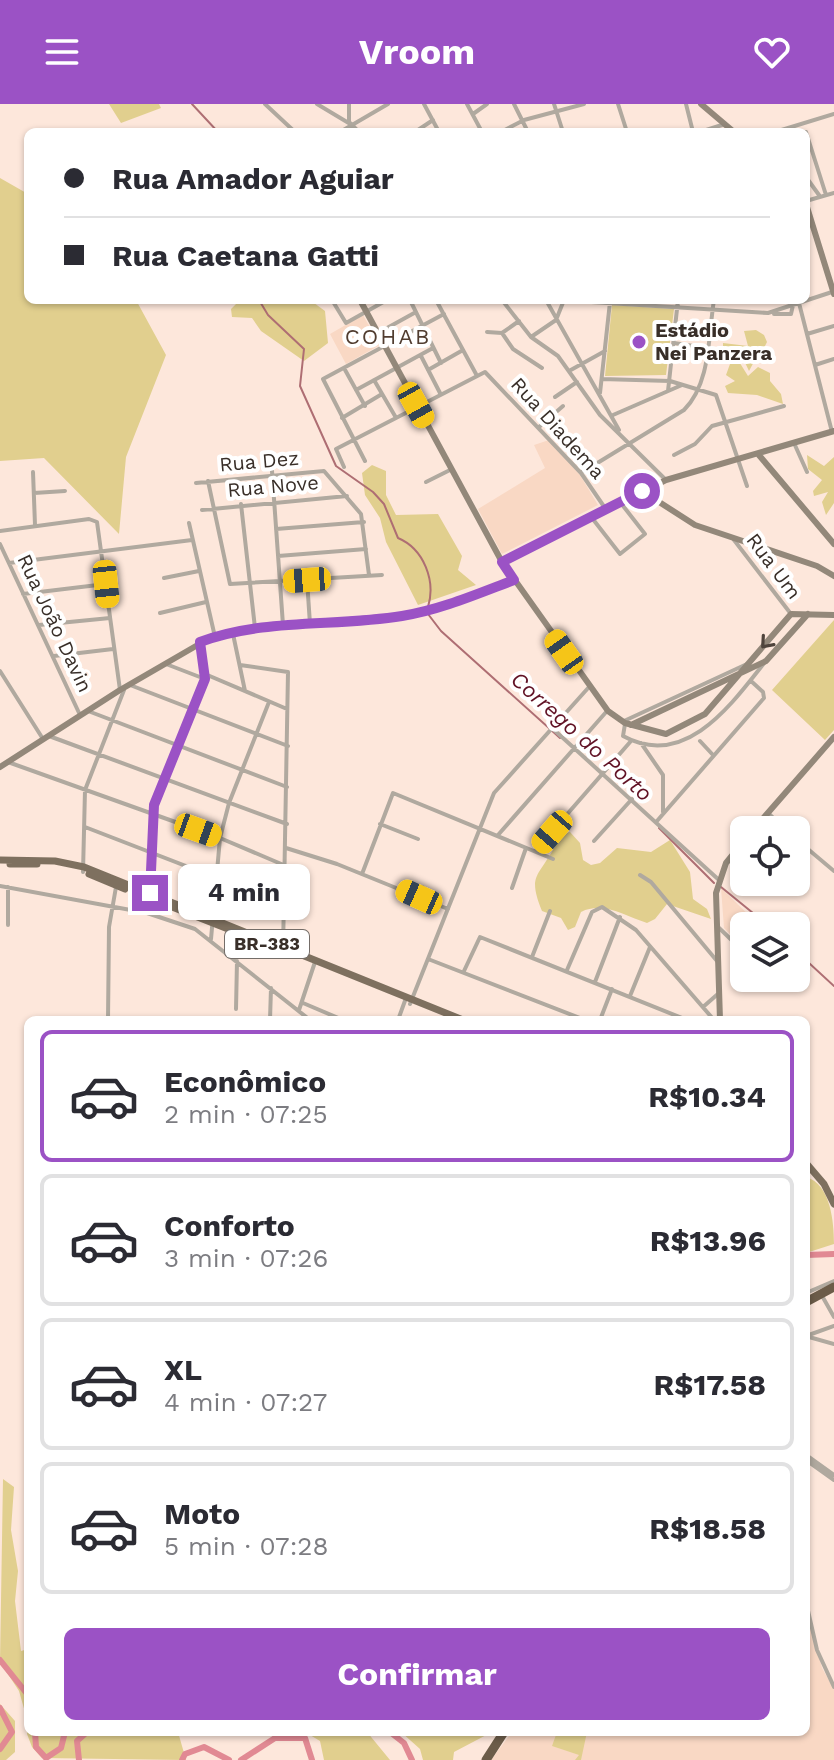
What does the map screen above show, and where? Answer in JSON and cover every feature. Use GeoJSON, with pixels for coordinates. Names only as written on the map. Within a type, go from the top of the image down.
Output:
{"type":"FeatureCollection","features":[{"type":"Feature","properties":{"kind":"highway"},"geometry":{"type":"LineString","coordinates":[[810,1299],[834,1287]]}},
{"type":"Feature","properties":{"kind":"highway"},"geometry":{"type":"LineString","coordinates":[[486,1760],[501,1736]]}},
{"type":"Feature","properties":{"kind":"main road","name":"BR-383"},"geometry":{"type":"LineString","coordinates":[[0,863],[55,863],[84,870],[215,920],[314,964],[447,1016]]}},
{"type":"Feature","properties":{"kind":"main road"},"geometry":{"type":"LineString","coordinates":[[810,1168],[824,1184],[834,1204]]}},
{"type":"Feature","properties":{"kind":"street"},"geometry":{"type":"LineString","coordinates":[[266,106],[275,104]]}},
{"type":"Feature","properties":{"kind":"street"},"geometry":{"type":"LineString","coordinates":[[317,104],[352,125]]}},
{"type":"Feature","properties":{"kind":"street"},"geometry":{"type":"LineString","coordinates":[[349,104],[349,122],[355,128]]}},
{"type":"Feature","properties":{"kind":"street"},"geometry":{"type":"LineString","coordinates":[[347,128],[388,104]]}},
{"type":"Feature","properties":{"kind":"street"},"geometry":{"type":"LineString","coordinates":[[424,104],[437,128]]}},
{"type":"Feature","properties":{"kind":"street"},"geometry":{"type":"LineString","coordinates":[[467,104],[480,128]]}},
{"type":"Feature","properties":{"kind":"street"},"geometry":{"type":"LineString","coordinates":[[473,114],[487,104]]}},
{"type":"Feature","properties":{"kind":"street"},"geometry":{"type":"LineString","coordinates":[[514,104],[527,128]]}},
{"type":"Feature","properties":{"kind":"street"},"geometry":{"type":"LineString","coordinates":[[554,104],[562,128]]}},
{"type":"Feature","properties":{"kind":"street"},"geometry":{"type":"LineString","coordinates":[[509,128],[524,120],[584,104]]}},
{"type":"Feature","properties":{"kind":"street"},"geometry":{"type":"LineString","coordinates":[[618,104],[626,128]]}},
{"type":"Feature","properties":{"kind":"street"},"geometry":{"type":"LineString","coordinates":[[686,104],[692,128]]}},
{"type":"Feature","properties":{"kind":"street"},"geometry":{"type":"LineString","coordinates":[[701,104],[730,128]]}},
{"type":"Feature","properties":{"kind":"street"},"geometry":{"type":"LineString","coordinates":[[266,106],[291,128]]}},
{"type":"Feature","properties":{"kind":"street"},"geometry":{"type":"LineString","coordinates":[[787,128],[834,114]]}},
{"type":"Feature","properties":{"kind":"street"},"geometry":{"type":"LineString","coordinates":[[421,128],[433,120]]}},
{"type":"Feature","properties":{"kind":"street"},"geometry":{"type":"LineString","coordinates":[[803,123],[805,128]]}},
{"type":"Feature","properties":{"kind":"street"},"geometry":{"type":"LineString","coordinates":[[712,128],[725,124]]}},
{"type":"Feature","properties":{"kind":"street"},"geometry":{"type":"LineString","coordinates":[[810,145],[826,195]]}},
{"type":"Feature","properties":{"kind":"street"},"geometry":{"type":"LineString","coordinates":[[810,183],[819,195]]}},
{"type":"Feature","properties":{"kind":"street"},"geometry":{"type":"LineString","coordinates":[[810,200],[834,193]]}},
{"type":"Feature","properties":{"kind":"street"},"geometry":{"type":"LineString","coordinates":[[810,215],[833,293],[810,300]]}},
{"type":"Feature","properties":{"kind":"street"},"geometry":{"type":"LineString","coordinates":[[336,304],[346,323],[380,304]]}},
{"type":"Feature","properties":{"kind":"street"},"geometry":{"type":"LineString","coordinates":[[362,304],[502,562],[589,687],[608,711],[626,723],[666,734],[693,723],[705,714],[791,614],[834,615]]}},
{"type":"Feature","properties":{"kind":"street"},"geometry":{"type":"LineString","coordinates":[[412,304],[441,363]]}},
{"type":"Feature","properties":{"kind":"street"},"geometry":{"type":"LineString","coordinates":[[344,467],[336,449],[476,374],[438,304]]}},
{"type":"Feature","properties":{"kind":"street"},"geometry":{"type":"LineString","coordinates":[[507,304],[531,337],[550,348],[600,415],[666,480]]}},
{"type":"Feature","properties":{"kind":"street"},"geometry":{"type":"LineString","coordinates":[[548,304],[620,432]]}},
{"type":"Feature","properties":{"kind":"street"},"geometry":{"type":"LineString","coordinates":[[531,337],[556,320],[561,304]]}},
{"type":"Feature","properties":{"kind":"street"},"geometry":{"type":"LineString","coordinates":[[600,396],[610,304]]}},
{"type":"Feature","properties":{"kind":"street"},"geometry":{"type":"LineString","coordinates":[[668,391],[678,304]]}},
{"type":"Feature","properties":{"kind":"street"},"geometry":{"type":"LineString","coordinates":[[502,562],[666,480],[833,432],[796,304],[768,313],[684,304]]}},
{"type":"Feature","properties":{"kind":"street"},"geometry":{"type":"LineString","coordinates":[[581,473],[684,410],[696,398],[713,304]]}},
{"type":"Feature","properties":{"kind":"street"},"geometry":{"type":"LineString","coordinates":[[378,333],[416,312]]}},
{"type":"Feature","properties":{"kind":"street"},"geometry":{"type":"LineString","coordinates":[[365,461],[323,379],[444,314]]}},
{"type":"Feature","properties":{"kind":"street"},"geometry":{"type":"LineString","coordinates":[[487,332],[502,333],[519,321]]}},
{"type":"Feature","properties":{"kind":"street"},"geometry":{"type":"LineString","coordinates":[[807,334],[834,326]]}},
{"type":"Feature","properties":{"kind":"street"},"geometry":{"type":"LineString","coordinates":[[502,333],[513,349],[542,368]]}},
{"type":"Feature","properties":{"kind":"street"},"geometry":{"type":"LineString","coordinates":[[674,343],[707,348]]}},
{"type":"Feature","properties":{"kind":"street"},"geometry":{"type":"LineString","coordinates":[[356,390],[433,348]]}},
{"type":"Feature","properties":{"kind":"street"},"geometry":{"type":"LineString","coordinates":[[428,370],[463,350]]}},
{"type":"Feature","properties":{"kind":"street"},"geometry":{"type":"LineString","coordinates":[[569,371],[605,351]]}},
{"type":"Feature","properties":{"kind":"street"},"geometry":{"type":"LineString","coordinates":[[420,355],[440,393]]}},
{"type":"Feature","properties":{"kind":"street"},"geometry":{"type":"LineString","coordinates":[[815,365],[834,359]]}},
{"type":"Feature","properties":{"kind":"street"},"geometry":{"type":"LineString","coordinates":[[344,368],[365,406]]}},
{"type":"Feature","properties":{"kind":"street","name":"Rua Diadema"},"geometry":{"type":"LineString","coordinates":[[476,374],[485,372],[539,427],[581,473],[605,508]]}},
{"type":"Feature","properties":{"kind":"street"},"geometry":{"type":"LineString","coordinates":[[602,379],[670,381],[716,395],[747,486]]}},
{"type":"Feature","properties":{"kind":"street"},"geometry":{"type":"LineString","coordinates":[[374,380],[395,416]]}},
{"type":"Feature","properties":{"kind":"street"},"geometry":{"type":"LineString","coordinates":[[555,397],[577,382]]}},
{"type":"Feature","properties":{"kind":"street"},"geometry":{"type":"LineString","coordinates":[[612,415],[684,383]]}},
{"type":"Feature","properties":{"kind":"street"},"geometry":{"type":"LineString","coordinates":[[342,418],[382,394]]}},
{"type":"Feature","properties":{"kind":"street"},"geometry":{"type":"LineString","coordinates":[[539,427],[563,406]]}},
{"type":"Feature","properties":{"kind":"street"},"geometry":{"type":"LineString","coordinates":[[674,455],[695,444],[712,426],[784,406]]}},
{"type":"Feature","properties":{"kind":"street"},"geometry":{"type":"LineString","coordinates":[[794,443],[807,472]]}},
{"type":"Feature","properties":{"kind":"street"},"geometry":{"type":"LineString","coordinates":[[758,454],[834,544]]}},
{"type":"Feature","properties":{"kind":"street"},"geometry":{"type":"LineString","coordinates":[[271,457],[283,625]]}},
{"type":"Feature","properties":{"kind":"street"},"geometry":{"type":"LineString","coordinates":[[426,482],[452,469]]}},
{"type":"Feature","properties":{"kind":"street","name":"Rua Dez"},"geometry":{"type":"LineString","coordinates":[[196,483],[324,471],[347,496]]}},
{"type":"Feature","properties":{"kind":"street"},"geometry":{"type":"LineString","coordinates":[[33,472],[35,525]]}},
{"type":"Feature","properties":{"kind":"street"},"geometry":{"type":"LineString","coordinates":[[208,481],[230,584],[382,575]]}},
{"type":"Feature","properties":{"kind":"street"},"geometry":{"type":"LineString","coordinates":[[34,493],[65,491]]}},
{"type":"Feature","properties":{"kind":"street"},"geometry":{"type":"LineString","coordinates":[[642,491],[695,525],[817,566],[834,576]]}},
{"type":"Feature","properties":{"kind":"street"},"geometry":{"type":"LineString","coordinates":[[347,496],[364,522],[369,575]]}},
{"type":"Feature","properties":{"kind":"street","name":"Rua Nove"},"geometry":{"type":"LineString","coordinates":[[202,510],[347,496]]}},
{"type":"Feature","properties":{"kind":"street"},"geometry":{"type":"LineString","coordinates":[[590,516],[620,554],[645,534],[620,501]]}},
{"type":"Feature","properties":{"kind":"street"},"geometry":{"type":"LineString","coordinates":[[241,504],[255,628]]}},
{"type":"Feature","properties":{"kind":"street"},"geometry":{"type":"LineString","coordinates":[[0,531],[89,519],[97,522],[113,649],[125,687],[85,790],[84,870]]}},
{"type":"Feature","properties":{"kind":"street"},"geometry":{"type":"LineString","coordinates":[[276,529],[364,522]]}},
{"type":"Feature","properties":{"kind":"street"},"geometry":{"type":"LineString","coordinates":[[189,523],[215,637]]}},
{"type":"Feature","properties":{"kind":"street","name":"Rua Um"},"geometry":{"type":"LineString","coordinates":[[732,537],[791,614]]}},
{"type":"Feature","properties":{"kind":"street"},"geometry":{"type":"LineString","coordinates":[[9,563],[103,554],[192,540]]}},
{"type":"Feature","properties":{"kind":"street","name":"Rua João Davin"},"geometry":{"type":"LineString","coordinates":[[0,544],[80,715]]}},
{"type":"Feature","properties":{"kind":"street"},"geometry":{"type":"LineString","coordinates":[[278,556],[366,549]]}},
{"type":"Feature","properties":{"kind":"street"},"geometry":{"type":"LineString","coordinates":[[164,578],[199,571]]}},
{"type":"Feature","properties":{"kind":"street"},"geometry":{"type":"LineString","coordinates":[[307,580],[310,624]]}},
{"type":"Feature","properties":{"kind":"street"},"geometry":{"type":"LineString","coordinates":[[0,767],[200,642],[255,628],[419,614],[514,580]]}},
{"type":"Feature","properties":{"kind":"street"},"geometry":{"type":"LineString","coordinates":[[23,594],[106,584]]}},
{"type":"Feature","properties":{"kind":"street"},"geometry":{"type":"LineString","coordinates":[[160,613],[206,602]]}},
{"type":"Feature","properties":{"kind":"street"},"geometry":{"type":"LineString","coordinates":[[749,663],[626,723],[621,734],[631,741],[667,746],[701,732],[808,614]]}},
{"type":"Feature","properties":{"kind":"street"},"geometry":{"type":"LineString","coordinates":[[39,625],[110,618]]}},
{"type":"Feature","properties":{"kind":"street"},"geometry":{"type":"LineString","coordinates":[[233,634],[245,691]]}},
{"type":"Feature","properties":{"kind":"street"},"geometry":{"type":"LineString","coordinates":[[149,896],[154,815],[163,779],[205,677],[200,642]]}},
{"type":"Feature","properties":{"kind":"street"},"geometry":{"type":"LineString","coordinates":[[54,656],[113,649]]}},
{"type":"Feature","properties":{"kind":"street"},"geometry":{"type":"LineString","coordinates":[[626,723],[766,661]]}},
{"type":"Feature","properties":{"kind":"street"},"geometry":{"type":"LineString","coordinates":[[164,663],[288,709]]}},
{"type":"Feature","properties":{"kind":"street"},"geometry":{"type":"LineString","coordinates":[[240,665],[288,672],[283,949]]}},
{"type":"Feature","properties":{"kind":"street"},"geometry":{"type":"LineString","coordinates":[[0,671],[46,737],[287,824]]}},
{"type":"Feature","properties":{"kind":"street"},"geometry":{"type":"LineString","coordinates":[[657,821],[764,698],[763,692],[750,681]]}},
{"type":"Feature","properties":{"kind":"street"},"geometry":{"type":"LineString","coordinates":[[125,687],[193,709],[288,746]]}},
{"type":"Feature","properties":{"kind":"street"},"geometry":{"type":"LineString","coordinates":[[400,1016],[428,959],[494,793],[589,687]]}},
{"type":"Feature","properties":{"kind":"street"},"geometry":{"type":"LineString","coordinates":[[211,939],[220,838],[229,803],[269,702]]}},
{"type":"Feature","properties":{"kind":"street"},"geometry":{"type":"LineString","coordinates":[[88,711],[287,787]]}},
{"type":"Feature","properties":{"kind":"street"},"geometry":{"type":"LineString","coordinates":[[498,835],[608,711]]}},
{"type":"Feature","properties":{"kind":"street"},"geometry":{"type":"LineString","coordinates":[[550,729],[657,821],[719,880]]}},
{"type":"Feature","properties":{"kind":"street"},"geometry":{"type":"LineString","coordinates":[[700,741],[701,732]]}},
{"type":"Feature","properties":{"kind":"street"},"geometry":{"type":"LineString","coordinates":[[694,736],[713,755]]}},
{"type":"Feature","properties":{"kind":"street"},"geometry":{"type":"LineString","coordinates":[[765,816],[834,737]]}},
{"type":"Feature","properties":{"kind":"street"},"geometry":{"type":"LineString","coordinates":[[535,851],[631,741]]}},
{"type":"Feature","properties":{"kind":"street"},"geometry":{"type":"LineString","coordinates":[[641,743],[663,775],[663,814]]}},
{"type":"Feature","properties":{"kind":"street"},"geometry":{"type":"LineString","coordinates":[[8,762],[220,838],[286,866]]}},
{"type":"Feature","properties":{"kind":"street"},"geometry":{"type":"LineString","coordinates":[[362,874],[393,793],[553,859]]}},
{"type":"Feature","properties":{"kind":"street"},"geometry":{"type":"LineString","coordinates":[[594,841],[631,800]]}},
{"type":"Feature","properties":{"kind":"street"},"geometry":{"type":"LineString","coordinates":[[768,813],[771,816]]}},
{"type":"Feature","properties":{"kind":"street"},"geometry":{"type":"LineString","coordinates":[[380,824],[418,839]]}},
{"type":"Feature","properties":{"kind":"street"},"geometry":{"type":"LineString","coordinates":[[85,827],[284,904]]}},
{"type":"Feature","properties":{"kind":"street"},"geometry":{"type":"LineString","coordinates":[[286,848],[362,874],[448,909]]}},
{"type":"Feature","properties":{"kind":"street"},"geometry":{"type":"LineString","coordinates":[[512,888],[526,848]]}},
{"type":"Feature","properties":{"kind":"street"},"geometry":{"type":"LineString","coordinates":[[810,851],[834,871]]}},
{"type":"Feature","properties":{"kind":"street"},"geometry":{"type":"LineString","coordinates":[[717,1016],[719,880],[730,863]]}},
{"type":"Feature","properties":{"kind":"street"},"geometry":{"type":"LineString","coordinates":[[640,875],[651,882],[718,963]]}},
{"type":"Feature","properties":{"kind":"street"},"geometry":{"type":"LineString","coordinates":[[108,1016],[109,927],[117,883]]}},
{"type":"Feature","properties":{"kind":"street"},"geometry":{"type":"LineString","coordinates":[[0,886],[112,906],[187,925],[211,939],[306,1016]]}},
{"type":"Feature","properties":{"kind":"street"},"geometry":{"type":"LineString","coordinates":[[8,886],[8,925]]}},
{"type":"Feature","properties":{"kind":"street"},"geometry":{"type":"LineString","coordinates":[[422,887],[431,893],[429,901]]}},
{"type":"Feature","properties":{"kind":"street"},"geometry":{"type":"LineString","coordinates":[[567,970],[595,909],[602,907],[620,917],[713,1016]]}},
{"type":"Feature","properties":{"kind":"street"},"geometry":{"type":"LineString","coordinates":[[532,957],[550,911]]}},
{"type":"Feature","properties":{"kind":"street"},"geometry":{"type":"LineString","coordinates":[[595,982],[620,917]]}},
{"type":"Feature","properties":{"kind":"street"},"geometry":{"type":"LineString","coordinates":[[717,926],[730,939]]}},
{"type":"Feature","properties":{"kind":"street"},"geometry":{"type":"LineString","coordinates":[[464,971],[478,937],[678,1016]]}},
{"type":"Feature","properties":{"kind":"street"},"geometry":{"type":"LineString","coordinates":[[630,996],[650,947]]}},
{"type":"Feature","properties":{"kind":"street"},"geometry":{"type":"LineString","coordinates":[[428,959],[575,1016]]}},
{"type":"Feature","properties":{"kind":"street"},"geometry":{"type":"LineString","coordinates":[[236,1009],[237,961]]}},
{"type":"Feature","properties":{"kind":"street"},"geometry":{"type":"LineString","coordinates":[[299,1010],[314,964]]}},
{"type":"Feature","properties":{"kind":"street"},"geometry":{"type":"LineString","coordinates":[[270,1016],[271,988]]}},
{"type":"Feature","properties":{"kind":"street"},"geometry":{"type":"LineString","coordinates":[[602,1016],[612,989]]}},
{"type":"Feature","properties":{"kind":"street"},"geometry":{"type":"LineString","coordinates":[[703,1007],[719,993]]}},
{"type":"Feature","properties":{"kind":"street"},"geometry":{"type":"LineString","coordinates":[[303,1003],[334,1016]]}},
{"type":"Feature","properties":{"kind":"street"},"geometry":{"type":"LineString","coordinates":[[560,1016],[562,1011]]}},
{"type":"Feature","properties":{"kind":"street"},"geometry":{"type":"LineString","coordinates":[[810,1291],[834,1281]]}},
{"type":"Feature","properties":{"kind":"street"},"geometry":{"type":"LineString","coordinates":[[821,1292],[834,1317]]}},
{"type":"Feature","properties":{"kind":"street"},"geometry":{"type":"LineString","coordinates":[[810,1335],[834,1326]]}},
{"type":"Feature","properties":{"kind":"street"},"geometry":{"type":"LineString","coordinates":[[810,1337],[834,1344]]}},
{"type":"Feature","properties":{"kind":"street"},"geometry":{"type":"LineString","coordinates":[[810,1460],[834,1478]]}},
{"type":"Feature","properties":{"kind":"street"},"geometry":{"type":"LineString","coordinates":[[810,1619],[817,1650],[834,1687]]}},
{"type":"Feature","properties":{"kind":"shaded area"},"geometry":{"type":"Polygon","coordinates":[[[109,104],[159,104],[161,108],[121,123],[109,104]]]}},
{"type":"Feature","properties":{"kind":"shaded area"},"geometry":{"type":"Polygon","coordinates":[[[0,178],[24,192],[24,304],[138,304],[166,355],[126,457],[119,534],[44,458],[0,461],[0,178]]]}},
{"type":"Feature","properties":{"kind":"shaded area"},"geometry":{"type":"Polygon","coordinates":[[[236,304],[315,304],[325,311],[328,343],[304,361],[261,331],[252,318],[232,317],[231,309],[236,304]]]}},
{"type":"Feature","properties":{"kind":"shaded area","name":"Estádio Nei Panzera"},"geometry":{"type":"Polygon","coordinates":[[[612,305],[674,309],[666,375],[605,376],[612,305]]]}},
{"type":"Feature","properties":{"kind":"shaded area"},"geometry":{"type":"Polygon","coordinates":[[[363,315],[380,345],[346,364],[330,334],[363,315]]]}},
{"type":"Feature","properties":{"kind":"shaded area"},"geometry":{"type":"Polygon","coordinates":[[[756,330],[764,335],[767,342],[763,350],[749,349],[756,358],[749,371],[740,352],[723,351],[723,343],[748,346],[744,331],[756,330]]]}},
{"type":"Feature","properties":{"kind":"shaded area"},"geometry":{"type":"Polygon","coordinates":[[[738,360],[748,376],[758,367],[770,373],[770,381],[781,394],[783,404],[757,395],[728,393],[725,386],[735,381],[726,375],[730,364],[738,360]]]}},
{"type":"Feature","properties":{"kind":"shaded area"},"geometry":{"type":"Polygon","coordinates":[[[549,440],[580,475],[598,505],[502,554],[478,509],[545,468],[534,445],[549,440]]]}},
{"type":"Feature","properties":{"kind":"shaded area"},"geometry":{"type":"Polygon","coordinates":[[[807,455],[824,466],[834,457],[834,503],[826,515],[822,502],[828,492],[814,496],[813,491],[822,480],[808,469],[807,455]]]}},
{"type":"Feature","properties":{"kind":"shaded area"},"geometry":{"type":"Polygon","coordinates":[[[372,465],[386,471],[386,495],[396,515],[438,514],[462,556],[458,570],[476,585],[418,605],[386,542],[380,518],[365,495],[362,473],[372,465]]]}},
{"type":"Feature","properties":{"kind":"shaded area"},"geometry":{"type":"Polygon","coordinates":[[[834,620],[834,730],[825,740],[772,690],[834,620]]]}},
{"type":"Feature","properties":{"kind":"shaded area"},"geometry":{"type":"Polygon","coordinates":[[[570,832],[580,843],[583,860],[591,865],[600,863],[617,848],[651,852],[670,840],[690,872],[693,899],[707,909],[711,919],[667,904],[655,919],[647,923],[598,908],[581,912],[575,927],[568,930],[561,918],[542,911],[535,884],[559,838],[570,832]]]}},
{"type":"Feature","properties":{"kind":"shaded area"},"geometry":{"type":"Polygon","coordinates":[[[721,888],[746,912],[730,912],[730,934],[724,928],[721,888]]]}},
{"type":"Feature","properties":{"kind":"shaded area"},"geometry":{"type":"Polygon","coordinates":[[[810,1179],[821,1187],[826,1196],[832,1215],[834,1244],[810,1252],[810,1179]]]}},
{"type":"Feature","properties":{"kind":"shaded area"},"geometry":{"type":"Polygon","coordinates":[[[3,1479],[14,1487],[11,1530],[18,1571],[15,1601],[21,1651],[24,1650],[24,1708],[19,1691],[0,1662],[3,1479]]]}},
{"type":"Feature","properties":{"kind":"shaded area"},"geometry":{"type":"Polygon","coordinates":[[[810,1620],[822,1668],[834,1689],[834,1760],[491,1760],[509,1736],[810,1736],[810,1620]]]}},
{"type":"Feature","properties":{"kind":"shaded area"},"geometry":{"type":"Polygon","coordinates":[[[0,1704],[15,1721],[15,1752],[6,1760],[0,1760],[0,1704]]]}},
{"type":"Feature","properties":{"kind":"shaded area"},"geometry":{"type":"Polygon","coordinates":[[[28,1736],[179,1736],[186,1760],[42,1758],[32,1747],[28,1736]]]}},
{"type":"Feature","properties":{"kind":"shaded area"},"geometry":{"type":"Polygon","coordinates":[[[312,1736],[370,1736],[390,1760],[324,1760],[320,1741],[312,1736]]]}},
{"type":"Feature","properties":{"kind":"shaded area"},"geometry":{"type":"Polygon","coordinates":[[[405,1736],[484,1736],[454,1752],[453,1760],[423,1760],[420,1749],[405,1736]]]}},
{"type":"Feature","properties":{"kind":"shaded area"},"geometry":{"type":"Polygon","coordinates":[[[556,1736],[586,1736],[581,1760],[575,1760],[579,1755],[552,1746],[556,1736]]]}},
{"type":"Feature","properties":{"kind":"waterway","name":"Corrego do Porto"},"geometry":{"type":"LineString","coordinates":[[192,104],[214,128]]}},
{"type":"Feature","properties":{"kind":"waterway","name":"Corrego do Porto"},"geometry":{"type":"LineString","coordinates":[[261,304],[268,315],[304,349],[300,386],[336,466],[373,492],[384,504],[398,538],[415,550],[426,567],[430,587],[428,607]]}},
{"type":"Feature","properties":{"kind":"waterway","name":"Corrego do Porto"},"geometry":{"type":"LineString","coordinates":[[428,614],[441,631],[560,738]]}},
{"type":"Feature","properties":{"kind":"waterway","name":"Corrego do Porto"},"geometry":{"type":"LineString","coordinates":[[659,828],[714,883]]}},
{"type":"Feature","properties":{"kind":"waterway"},"geometry":{"type":"LineString","coordinates":[[721,887],[752,912]]}},
{"type":"Feature","properties":{"kind":"waterway"},"geometry":{"type":"LineString","coordinates":[[810,964],[834,986]]}},
{"type":"Feature","properties":{"kind":"waterway"},"geometry":{"type":"LineString","coordinates":[[810,1255],[834,1254]]}},
{"type":"Feature","properties":{"kind":"waterway"},"geometry":{"type":"LineString","coordinates":[[0,1660],[24,1690]]}},
{"type":"Feature","properties":{"kind":"waterway"},"geometry":{"type":"LineString","coordinates":[[0,1708],[12,1732],[0,1749]]}},
{"type":"Feature","properties":{"kind":"waterway"},"geometry":{"type":"LineString","coordinates":[[35,1736],[36,1747],[46,1758],[61,1748],[64,1736]]}},
{"type":"Feature","properties":{"kind":"waterway"},"geometry":{"type":"LineString","coordinates":[[79,1760],[77,1741],[83,1736]]}},
{"type":"Feature","properties":{"kind":"waterway"},"geometry":{"type":"LineString","coordinates":[[395,1736],[404,1743],[412,1760]]}},
{"type":"Feature","properties":{"kind":"waterway"},"geometry":{"type":"LineString","coordinates":[[241,1760],[275,1738],[305,1738],[312,1760]]}},
{"type":"Feature","properties":{"kind":"waterway"},"geometry":{"type":"LineString","coordinates":[[182,1760],[185,1754],[204,1747],[229,1760]]}},
{"type":"Feature","properties":{"kind":"place","name":"Estádio Nei Panzera"},"geometry":{"type":"Point","coordinates":[639,342]}},
{"type":"Feature","properties":{"kind":"district","name":"COHAB"},"geometry":{"type":"Point","coordinates":[388,336]}},
{"type":"Feature","properties":{"kind":"route"},"geometry":{"type":"LineString","coordinates":[[150,893],[154,805],[205,679],[200,642],[255,628],[419,614],[463,599],[514,580],[502,562],[642,491]]}}]}
